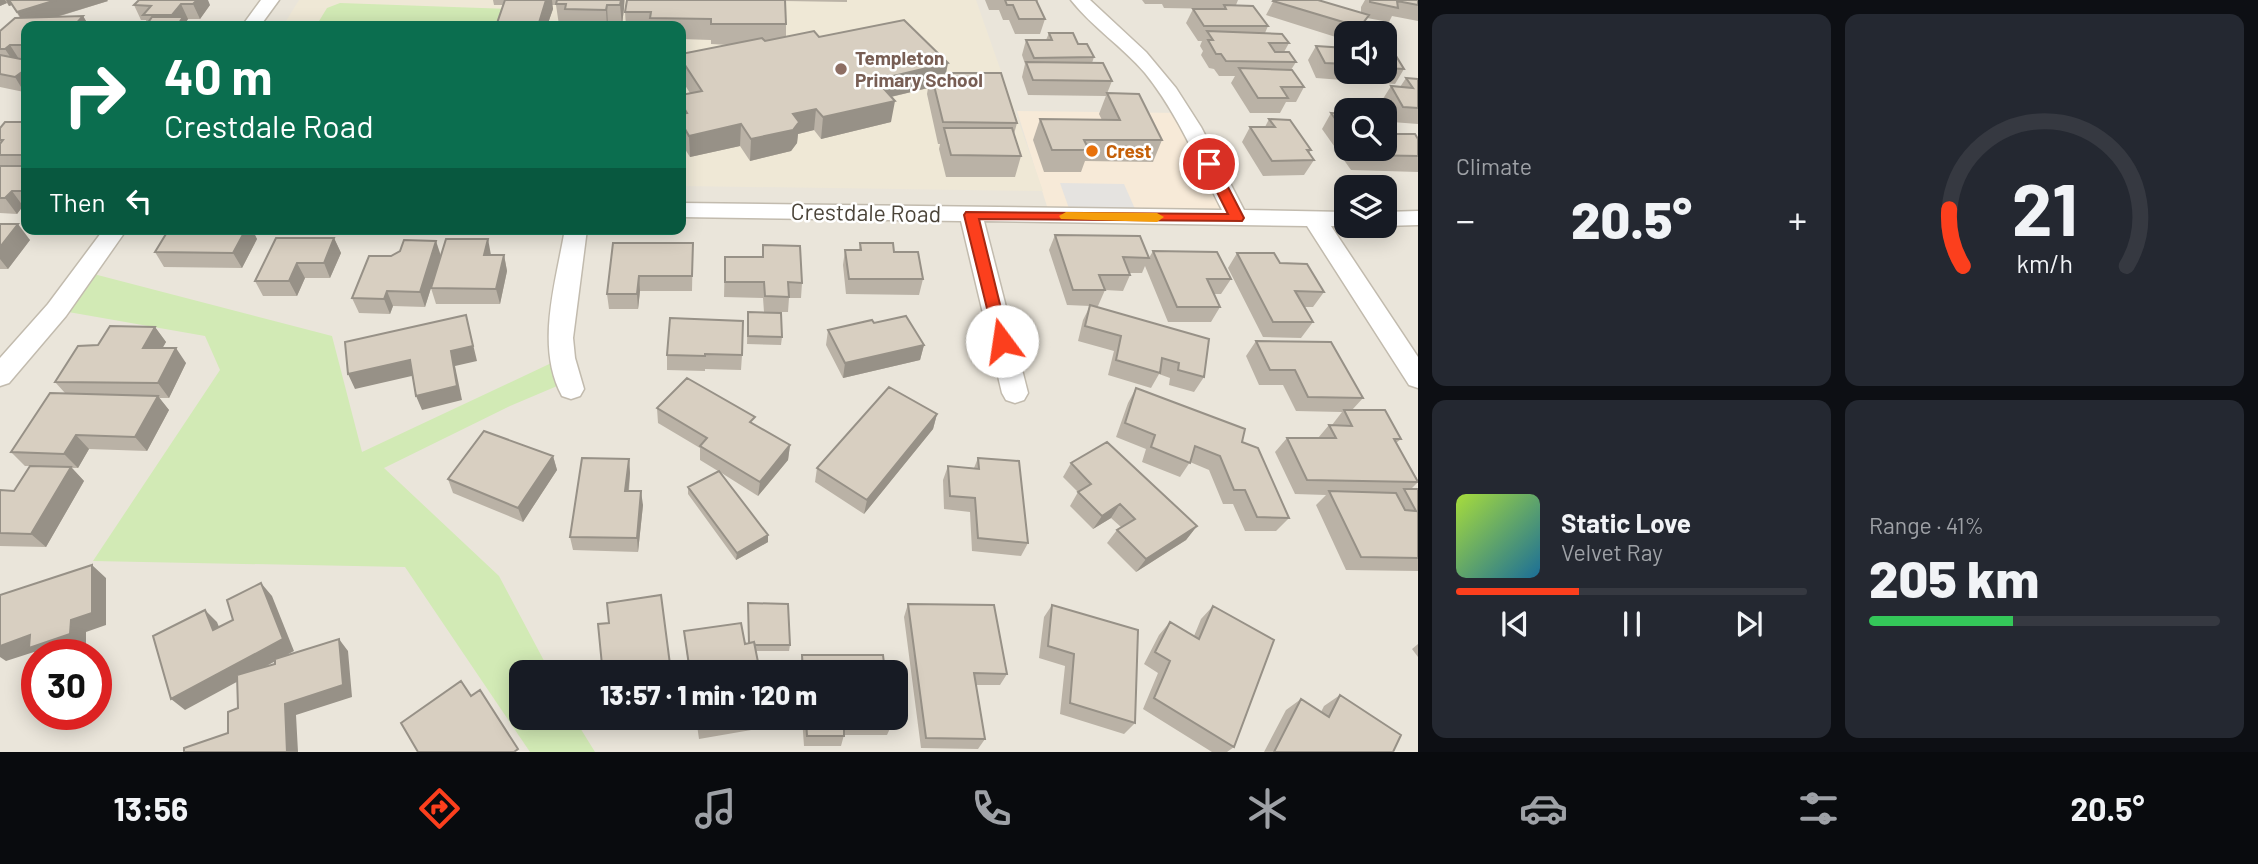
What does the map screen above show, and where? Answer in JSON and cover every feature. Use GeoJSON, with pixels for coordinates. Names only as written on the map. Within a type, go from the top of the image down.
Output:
{"type":"FeatureCollection","features":[{"type":"Feature","properties":{"kind":"street"},"geometry":{"type":"LineString","coordinates":[[255,21],[270,0]]}},
{"type":"Feature","properties":{"kind":"street"},"geometry":{"type":"LineString","coordinates":[[1080,0],[1158,77],[1185,117],[1237,218]]}},
{"type":"Feature","properties":{"kind":"street","name":"Crestdale Road"},"geometry":{"type":"LineString","coordinates":[[686,210],[1334,219]]}},
{"type":"Feature","properties":{"kind":"street"},"geometry":{"type":"LineString","coordinates":[[971,215],[1015,393]]}},
{"type":"Feature","properties":{"kind":"street"},"geometry":{"type":"LineString","coordinates":[[1397,219],[1418,218]]}},
{"type":"Feature","properties":{"kind":"street"},"geometry":{"type":"LineString","coordinates":[[1315,220],[1418,378]]}},
{"type":"Feature","properties":{"kind":"street"},"geometry":{"type":"LineString","coordinates":[[2,371],[57,310],[112,235]]}},
{"type":"Feature","properties":{"kind":"street"},"geometry":{"type":"LineString","coordinates":[[571,389],[562,358],[560,338],[575,235]]}},
{"type":"Feature","properties":{"kind":"shaded area"},"geometry":{"type":"Polygon","coordinates":[[[0,0],[1418,0],[1418,752],[0,752],[0,0]]]}},
{"type":"Feature","properties":{"kind":"shaded area","name":"Templeton Primary School"},"geometry":{"type":"Polygon","coordinates":[[[299,0],[976,0],[1043,191],[686,186],[686,21],[286,21],[299,0]]]}},
{"type":"Feature","properties":{"kind":"shaded area"},"geometry":{"type":"Polygon","coordinates":[[[1017,111],[1182,113],[1237,218],[1050,216],[1017,111]]]}},
{"type":"Feature","properties":{"kind":"shaded area"},"geometry":{"type":"Polygon","coordinates":[[[1060,183],[1124,184],[1139,218],[1072,217],[1060,183]]]}},
{"type":"Feature","properties":{"kind":"green space"},"geometry":{"type":"Polygon","coordinates":[[[340,3],[510,9],[502,21],[319,21],[327,8],[340,3]]]}},
{"type":"Feature","properties":{"kind":"green space"},"geometry":{"type":"Polygon","coordinates":[[[86,272],[332,336],[362,452],[562,358],[569,381],[510,406],[384,468],[499,576],[544,660],[509,660],[509,721],[405,567],[93,561],[220,370],[205,336],[57,310],[86,272]]]}},
{"type":"Feature","properties":{"kind":"green space"},"geometry":{"type":"Polygon","coordinates":[[[515,730],[581,730],[595,752],[530,752],[515,730]]]}},
{"type":"Feature","properties":{"kind":"building"},"geometry":{"type":"Polygon","coordinates":[[[9,0],[56,0],[17,12],[9,0]]]}},
{"type":"Feature","properties":{"kind":"building"},"geometry":{"type":"Polygon","coordinates":[[[139,0],[197,0],[193,4],[181,4],[172,15],[143,15],[151,6],[134,5],[139,0]]]}},
{"type":"Feature","properties":{"kind":"building"},"geometry":{"type":"Polygon","coordinates":[[[505,0],[546,0],[540,21],[498,21],[505,0]]]}},
{"type":"Feature","properties":{"kind":"building"},"geometry":{"type":"Polygon","coordinates":[[[557,0],[621,0],[620,5],[607,5],[606,10],[565,9],[566,4],[556,4],[557,0]]]}},
{"type":"Feature","properties":{"kind":"building"},"geometry":{"type":"Polygon","coordinates":[[[627,0],[785,0],[786,24],[711,24],[711,19],[650,18],[651,12],[625,12],[627,0]]]}},
{"type":"Feature","properties":{"kind":"building"},"geometry":{"type":"Polygon","coordinates":[[[1005,0],[1036,0],[1045,19],[1019,19],[1013,5],[1007,5],[1005,0]]]}},
{"type":"Feature","properties":{"kind":"building"},"geometry":{"type":"Polygon","coordinates":[[[1318,0],[1369,15],[1364,21],[1340,21],[1273,1],[1318,0]]]}},
{"type":"Feature","properties":{"kind":"building"},"geometry":{"type":"Polygon","coordinates":[[[1370,0],[1418,0],[1418,5],[1397,1],[1398,8],[1370,0]]]}},
{"type":"Feature","properties":{"kind":"building"},"geometry":{"type":"Polygon","coordinates":[[[1224,5],[1253,6],[1268,26],[1204,26],[1193,9],[1226,9],[1224,5]]]}},
{"type":"Feature","properties":{"kind":"building"},"geometry":{"type":"Polygon","coordinates":[[[83,16],[78,21],[21,21],[21,45],[0,49],[0,31],[15,18],[83,16]]]}},
{"type":"Feature","properties":{"kind":"building"},"geometry":{"type":"Polygon","coordinates":[[[152,17],[183,17],[180,21],[149,21],[152,17]]]}},
{"type":"Feature","properties":{"kind":"building"},"geometry":{"type":"Polygon","coordinates":[[[904,20],[948,63],[876,80],[895,101],[823,117],[816,109],[793,114],[799,122],[793,130],[751,139],[741,124],[689,136],[686,131],[686,94],[702,91],[686,67],[686,53],[814,31],[819,37],[904,20]]]}},
{"type":"Feature","properties":{"kind":"building"},"geometry":{"type":"Polygon","coordinates":[[[1207,31],[1282,34],[1289,43],[1269,43],[1275,52],[1289,52],[1296,62],[1226,61],[1221,54],[1216,54],[1208,40],[1213,40],[1207,31]]]}},
{"type":"Feature","properties":{"kind":"building"},"geometry":{"type":"Polygon","coordinates":[[[1049,33],[1073,33],[1078,44],[1087,44],[1094,57],[1034,58],[1026,40],[1052,40],[1049,33]]]}},
{"type":"Feature","properties":{"kind":"building"},"geometry":{"type":"Polygon","coordinates":[[[1316,46],[1334,47],[1334,63],[1325,63],[1316,46]]]}},
{"type":"Feature","properties":{"kind":"building"},"geometry":{"type":"Polygon","coordinates":[[[0,55],[21,59],[21,73],[15,77],[0,74],[0,55]]]}},
{"type":"Feature","properties":{"kind":"building"},"geometry":{"type":"Polygon","coordinates":[[[1397,58],[1404,69],[1397,69],[1397,58]]]}},
{"type":"Feature","properties":{"kind":"building"},"geometry":{"type":"Polygon","coordinates":[[[1026,62],[1103,63],[1112,81],[1033,80],[1026,62]]]}},
{"type":"Feature","properties":{"kind":"building"},"geometry":{"type":"Polygon","coordinates":[[[1239,68],[1292,70],[1304,87],[1281,87],[1288,98],[1258,98],[1239,68]]]}},
{"type":"Feature","properties":{"kind":"building"},"geometry":{"type":"Polygon","coordinates":[[[931,73],[1001,73],[1017,123],[943,122],[931,73]]]}},
{"type":"Feature","properties":{"kind":"building"},"geometry":{"type":"Polygon","coordinates":[[[1406,78],[1418,79],[1418,108],[1403,107],[1391,86],[1413,88],[1406,78]]]}},
{"type":"Feature","properties":{"kind":"building"},"geometry":{"type":"Polygon","coordinates":[[[1107,93],[1139,94],[1162,140],[1084,140],[1089,150],[1052,150],[1040,119],[1120,120],[1107,93]]]}},
{"type":"Feature","properties":{"kind":"building"},"geometry":{"type":"Polygon","coordinates":[[[1269,119],[1290,120],[1311,150],[1307,150],[1314,160],[1272,161],[1250,127],[1275,127],[1269,119]]]}},
{"type":"Feature","properties":{"kind":"building"},"geometry":{"type":"Polygon","coordinates":[[[5,122],[21,122],[21,155],[0,155],[0,144],[3,140],[0,140],[0,128],[5,122]]]}},
{"type":"Feature","properties":{"kind":"building"},"geometry":{"type":"Polygon","coordinates":[[[944,128],[1012,128],[1021,156],[951,155],[944,128]]]}},
{"type":"Feature","properties":{"kind":"building"},"geometry":{"type":"Polygon","coordinates":[[[1397,134],[1415,134],[1418,139],[1418,156],[1397,156],[1397,134]]]}},
{"type":"Feature","properties":{"kind":"building"},"geometry":{"type":"Polygon","coordinates":[[[0,166],[21,166],[21,191],[12,191],[5,198],[0,198],[0,166]]]}},
{"type":"Feature","properties":{"kind":"building"},"geometry":{"type":"Polygon","coordinates":[[[0,224],[18,224],[0,247],[0,224]]]}},
{"type":"Feature","properties":{"kind":"building"},"geometry":{"type":"Polygon","coordinates":[[[165,235],[243,235],[233,253],[155,252],[165,235]]]}},
{"type":"Feature","properties":{"kind":"building"},"geometry":{"type":"Polygon","coordinates":[[[1055,235],[1140,236],[1149,258],[1123,257],[1130,275],[1099,275],[1105,290],[1073,290],[1055,235]]]}},
{"type":"Feature","properties":{"kind":"building"},"geometry":{"type":"Polygon","coordinates":[[[276,238],[334,238],[324,263],[297,263],[289,281],[255,281],[276,238]]]}},
{"type":"Feature","properties":{"kind":"building"},"geometry":{"type":"Polygon","coordinates":[[[446,239],[488,239],[484,255],[504,255],[496,289],[431,288],[446,239]]]}},
{"type":"Feature","properties":{"kind":"building"},"geometry":{"type":"Polygon","coordinates":[[[404,240],[436,241],[420,292],[387,291],[384,299],[352,298],[369,256],[391,256],[400,251],[404,240]]]}},
{"type":"Feature","properties":{"kind":"building"},"geometry":{"type":"Polygon","coordinates":[[[613,243],[693,243],[692,276],[639,276],[637,294],[607,294],[613,243]]]}},
{"type":"Feature","properties":{"kind":"building"},"geometry":{"type":"Polygon","coordinates":[[[860,243],[893,243],[894,252],[918,252],[923,279],[849,279],[845,250],[861,250],[860,243]]]}},
{"type":"Feature","properties":{"kind":"building"},"geometry":{"type":"Polygon","coordinates":[[[763,245],[800,246],[802,283],[788,282],[789,297],[765,296],[764,282],[725,282],[725,257],[763,257],[763,245]]]}},
{"type":"Feature","properties":{"kind":"building"},"geometry":{"type":"Polygon","coordinates":[[[1153,251],[1217,252],[1231,279],[1207,279],[1220,307],[1177,307],[1153,251]]]}},
{"type":"Feature","properties":{"kind":"building"},"geometry":{"type":"Polygon","coordinates":[[[1237,253],[1274,253],[1280,263],[1307,264],[1324,292],[1295,291],[1313,322],[1273,322],[1237,253]]]}},
{"type":"Feature","properties":{"kind":"building"},"geometry":{"type":"Polygon","coordinates":[[[1090,305],[1209,339],[1204,377],[1178,370],[1179,363],[1162,358],[1160,373],[1116,360],[1121,336],[1085,326],[1090,305]]]}},
{"type":"Feature","properties":{"kind":"building"},"geometry":{"type":"Polygon","coordinates":[[[748,312],[781,313],[782,337],[748,336],[748,312]]]}},
{"type":"Feature","properties":{"kind":"building"},"geometry":{"type":"Polygon","coordinates":[[[466,315],[473,346],[451,351],[457,386],[416,396],[410,360],[348,374],[345,342],[466,315]]]}},
{"type":"Feature","properties":{"kind":"building"},"geometry":{"type":"Polygon","coordinates":[[[906,316],[924,345],[845,363],[828,330],[872,320],[874,323],[906,316]]]}},
{"type":"Feature","properties":{"kind":"building"},"geometry":{"type":"Polygon","coordinates":[[[670,318],[743,321],[742,355],[667,355],[670,318]]]}},
{"type":"Feature","properties":{"kind":"building"},"geometry":{"type":"Polygon","coordinates":[[[110,326],[155,327],[143,348],[176,348],[158,383],[55,382],[78,346],[98,345],[110,326]]]}},
{"type":"Feature","properties":{"kind":"building"},"geometry":{"type":"Polygon","coordinates":[[[1256,341],[1331,342],[1363,398],[1308,397],[1295,370],[1270,370],[1256,341]]]}},
{"type":"Feature","properties":{"kind":"building"},"geometry":{"type":"Polygon","coordinates":[[[687,378],[755,417],[750,422],[790,445],[760,482],[700,446],[707,438],[657,408],[687,378]]]}},
{"type":"Feature","properties":{"kind":"building"},"geometry":{"type":"Polygon","coordinates":[[[889,387],[937,414],[867,500],[817,468],[889,387]]]}},
{"type":"Feature","properties":{"kind":"building"},"geometry":{"type":"Polygon","coordinates":[[[1136,388],[1245,429],[1242,442],[1258,448],[1289,518],[1257,517],[1245,490],[1234,490],[1220,456],[1195,446],[1190,463],[1151,447],[1155,435],[1125,423],[1136,388]]]}},
{"type":"Feature","properties":{"kind":"building"},"geometry":{"type":"Polygon","coordinates":[[[50,393],[158,396],[135,437],[76,435],[64,454],[11,452],[50,393]]]}},
{"type":"Feature","properties":{"kind":"building"},"geometry":{"type":"Polygon","coordinates":[[[1344,410],[1385,410],[1401,439],[1394,439],[1418,482],[1307,480],[1287,438],[1336,438],[1329,425],[1352,426],[1344,410]]]}},
{"type":"Feature","properties":{"kind":"building"},"geometry":{"type":"Polygon","coordinates":[[[484,431],[553,456],[518,508],[448,479],[484,431]]]}},
{"type":"Feature","properties":{"kind":"building"},"geometry":{"type":"Polygon","coordinates":[[[1107,442],[1197,526],[1146,559],[1117,530],[1135,519],[1120,504],[1102,516],[1078,492],[1091,484],[1071,463],[1107,442]]]}},
{"type":"Feature","properties":{"kind":"building"},"geometry":{"type":"Polygon","coordinates":[[[582,458],[629,459],[625,491],[641,491],[637,538],[570,537],[582,458]]]}},
{"type":"Feature","properties":{"kind":"building"},"geometry":{"type":"Polygon","coordinates":[[[978,458],[1019,461],[1028,543],[978,538],[975,498],[950,496],[948,466],[979,469],[978,458]]]}},
{"type":"Feature","properties":{"kind":"building"},"geometry":{"type":"Polygon","coordinates":[[[30,466],[71,467],[31,534],[0,533],[0,490],[14,491],[30,466]]]}},
{"type":"Feature","properties":{"kind":"building"},"geometry":{"type":"Polygon","coordinates":[[[719,471],[768,535],[737,553],[688,487],[719,471]]]}},
{"type":"Feature","properties":{"kind":"building"},"geometry":{"type":"Polygon","coordinates":[[[1404,489],[1418,489],[1418,558],[1361,557],[1329,491],[1396,493],[1405,510],[1416,511],[1404,489]]]}},
{"type":"Feature","properties":{"kind":"building"},"geometry":{"type":"Polygon","coordinates":[[[92,565],[92,613],[71,620],[70,634],[55,639],[30,639],[30,635],[0,646],[0,595],[92,565]]]}},
{"type":"Feature","properties":{"kind":"building"},"geometry":{"type":"Polygon","coordinates":[[[261,583],[283,639],[171,699],[153,636],[205,610],[213,630],[233,620],[227,600],[261,583]]]}},
{"type":"Feature","properties":{"kind":"building"},"geometry":{"type":"Polygon","coordinates":[[[661,595],[669,660],[602,660],[598,624],[609,623],[607,603],[661,595]]]}},
{"type":"Feature","properties":{"kind":"building"},"geometry":{"type":"Polygon","coordinates":[[[748,603],[788,604],[790,645],[749,643],[748,603]]]}},
{"type":"Feature","properties":{"kind":"building"},"geometry":{"type":"Polygon","coordinates":[[[908,604],[994,605],[1007,674],[974,673],[985,739],[926,738],[908,604]]]}},
{"type":"Feature","properties":{"kind":"building"},"geometry":{"type":"Polygon","coordinates":[[[1052,605],[1138,630],[1135,723],[1070,703],[1074,654],[1048,646],[1052,605]]]}},
{"type":"Feature","properties":{"kind":"building"},"geometry":{"type":"Polygon","coordinates":[[[1213,606],[1274,640],[1234,747],[1154,698],[1170,661],[1155,652],[1170,622],[1199,639],[1213,606]]]}},
{"type":"Feature","properties":{"kind":"building"},"geometry":{"type":"Polygon","coordinates":[[[741,623],[745,644],[754,642],[758,660],[688,660],[684,631],[741,623]]]}},
{"type":"Feature","properties":{"kind":"building"},"geometry":{"type":"Polygon","coordinates":[[[339,639],[343,685],[285,704],[287,752],[184,752],[184,748],[228,733],[228,712],[238,708],[237,675],[275,664],[275,659],[339,639]]]}},
{"type":"Feature","properties":{"kind":"building"},"geometry":{"type":"Polygon","coordinates":[[[802,655],[883,655],[884,660],[802,660],[802,655]]]}},
{"type":"Feature","properties":{"kind":"building"},"geometry":{"type":"Polygon","coordinates":[[[461,681],[471,696],[480,690],[518,749],[514,752],[418,752],[401,723],[461,681]]]}},
{"type":"Feature","properties":{"kind":"building"},"geometry":{"type":"Polygon","coordinates":[[[1340,695],[1401,735],[1393,752],[1274,752],[1301,699],[1329,717],[1340,695]]]}},
{"type":"Feature","properties":{"kind":"building"},"geometry":{"type":"Polygon","coordinates":[[[807,730],[844,730],[844,736],[807,736],[807,730]]]}},
{"type":"Feature","properties":{"kind":"slow traffic"},"geometry":{"type":"LineString","coordinates":[[1066,216],[1157,217]]}},
{"type":"Feature","properties":{"kind":"place","name":"Templeton Primary School"},"geometry":{"type":"Point","coordinates":[841,69]}},
{"type":"Feature","properties":{"kind":"place","name":"Crest"},"geometry":{"type":"Point","coordinates":[1092,151]}},
{"type":"Feature","properties":{"kind":"route"},"geometry":{"type":"LineString","coordinates":[[1002,341],[971,215],[1237,218],[1209,164]]}}]}
